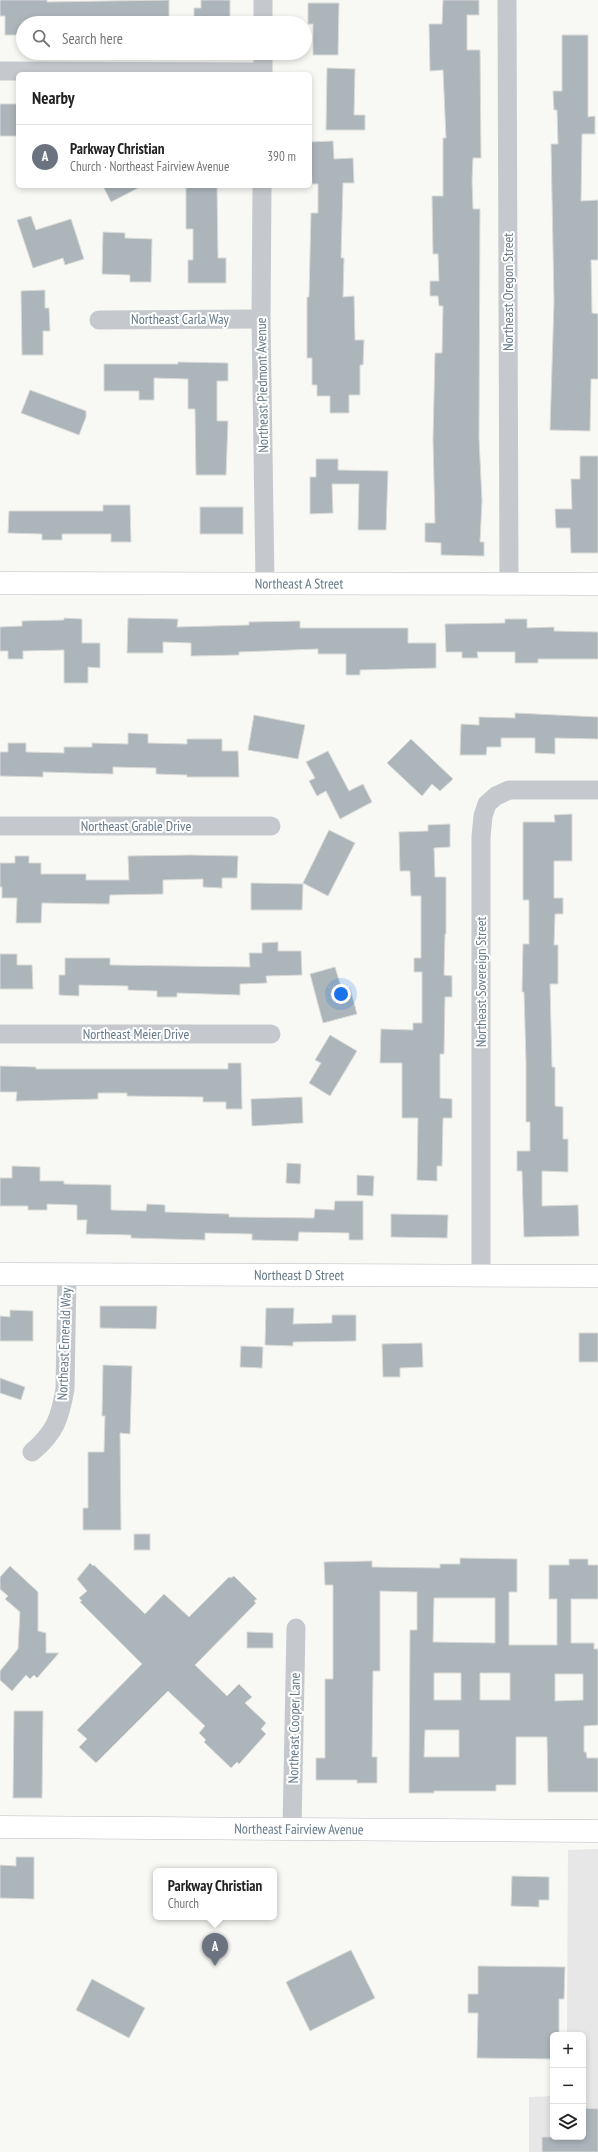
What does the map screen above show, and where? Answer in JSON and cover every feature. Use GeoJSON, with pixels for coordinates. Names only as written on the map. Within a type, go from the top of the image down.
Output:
{"type":"FeatureCollection","features":[{"type":"Feature","properties":{"kind":"street"},"geometry":{"type":"LineString","coordinates":[[263,0],[263,16]]}},
{"type":"Feature","properties":{"kind":"street","name":"Northeast Oregon Street"},"geometry":{"type":"LineString","coordinates":[[507,0],[509,584]]}},
{"type":"Feature","properties":{"kind":"street"},"geometry":{"type":"LineString","coordinates":[[263,60],[263,72]]}},
{"type":"Feature","properties":{"kind":"street"},"geometry":{"type":"LineString","coordinates":[[0,71],[132,72]]}},
{"type":"Feature","properties":{"kind":"street","name":"Northeast Piedmont Avenue"},"geometry":{"type":"LineString","coordinates":[[262,188],[261,319],[265,583]]}},
{"type":"Feature","properties":{"kind":"street","name":"Northeast Carla Way"},"geometry":{"type":"LineString","coordinates":[[98,320],[261,319]]}},
{"type":"Feature","properties":{"kind":"street","name":"Northeast A Street"},"geometry":{"type":"LineString","coordinates":[[0,583],[598,584]]}},
{"type":"Feature","properties":{"kind":"street","name":"Northeast Sovereign Street"},"geometry":{"type":"LineString","coordinates":[[481,1276],[482,816],[487,804],[491,800],[509,790],[598,790]]}},
{"type":"Feature","properties":{"kind":"street","name":"Northeast Grable Drive"},"geometry":{"type":"LineString","coordinates":[[0,826],[271,826]]}},
{"type":"Feature","properties":{"kind":"street","name":"Northeast Meier Drive"},"geometry":{"type":"LineString","coordinates":[[0,1034],[271,1034]]}},
{"type":"Feature","properties":{"kind":"street","name":"Northeast D Street"},"geometry":{"type":"LineString","coordinates":[[0,1274],[598,1276]]}},
{"type":"Feature","properties":{"kind":"street","name":"Northeast Emerald Way"},"geometry":{"type":"LineString","coordinates":[[32,1452],[46,1440],[57,1420],[62,1406],[65,1389],[67,1274]]}},
{"type":"Feature","properties":{"kind":"street","name":"Northeast Cooper Lane"},"geometry":{"type":"LineString","coordinates":[[292,1828],[296,1628]]}},
{"type":"Feature","properties":{"kind":"street","name":"Northeast Fairview Avenue"},"geometry":{"type":"LineString","coordinates":[[0,1827],[598,1831]]}},
{"type":"Feature","properties":{"kind":"shaded area"},"geometry":{"type":"Polygon","coordinates":[[[598,1849],[598,2152],[529,2152],[529,2097],[550,2096],[550,2140],[586,2140],[586,2032],[567,2032],[568,1850],[598,1849]]]}},
{"type":"Feature","properties":{"kind":"building"},"geometry":{"type":"Polygon","coordinates":[[[0,0],[47,0],[47,2],[169,0],[169,16],[16,16],[16,35],[5,35],[5,16],[0,16],[0,0]]]}},
{"type":"Feature","properties":{"kind":"building"},"geometry":{"type":"Polygon","coordinates":[[[201,0],[230,0],[230,16],[194,16],[194,8],[201,8],[201,0]]]}},
{"type":"Feature","properties":{"kind":"building"},"geometry":{"type":"Polygon","coordinates":[[[443,0],[479,0],[479,15],[467,15],[467,50],[480,50],[481,158],[473,158],[472,181],[473,209],[480,209],[479,438],[482,501],[480,542],[484,542],[484,556],[441,555],[441,543],[425,542],[425,523],[435,523],[433,439],[435,353],[442,353],[443,306],[439,306],[438,296],[430,296],[430,281],[439,281],[438,254],[433,254],[432,196],[443,196],[443,138],[446,138],[443,70],[430,71],[429,24],[442,24],[443,0]]]}},
{"type":"Feature","properties":{"kind":"building"},"geometry":{"type":"Polygon","coordinates":[[[308,3],[339,3],[338,55],[313,55],[312,16],[308,16],[308,3]]]}},
{"type":"Feature","properties":{"kind":"building"},"geometry":{"type":"Polygon","coordinates":[[[562,35],[588,35],[588,117],[595,116],[595,134],[582,134],[581,201],[598,200],[598,260],[591,260],[592,313],[598,314],[598,379],[591,379],[590,431],[550,430],[554,302],[551,144],[558,144],[557,110],[554,110],[553,91],[562,91],[562,35]]]}},
{"type":"Feature","properties":{"kind":"building"},"geometry":{"type":"Polygon","coordinates":[[[327,68],[355,69],[354,115],[365,115],[365,130],[326,130],[327,68]]]}},
{"type":"Feature","properties":{"kind":"building"},"geometry":{"type":"Polygon","coordinates":[[[0,104],[16,104],[16,136],[0,136],[0,104]]]}},
{"type":"Feature","properties":{"kind":"building"},"geometry":{"type":"Polygon","coordinates":[[[333,141],[334,159],[353,158],[354,183],[343,183],[341,258],[344,258],[343,297],[354,296],[355,340],[364,340],[363,365],[360,365],[360,395],[349,395],[349,413],[330,413],[330,396],[317,396],[317,385],[312,385],[312,358],[307,358],[307,297],[309,297],[311,213],[318,213],[318,184],[312,184],[312,142],[333,141]]]}},
{"type":"Feature","properties":{"kind":"building"},"geometry":{"type":"Polygon","coordinates":[[[104,188],[138,188],[111,202],[104,188]]]}},
{"type":"Feature","properties":{"kind":"building"},"geometry":{"type":"Polygon","coordinates":[[[186,188],[217,188],[218,258],[226,258],[226,283],[188,283],[188,260],[193,260],[193,229],[186,229],[186,188]]]}},
{"type":"Feature","properties":{"kind":"building"},"geometry":{"type":"Polygon","coordinates":[[[31,216],[36,230],[71,219],[84,259],[65,265],[63,258],[33,268],[17,220],[31,216]]]}},
{"type":"Feature","properties":{"kind":"building"},"geometry":{"type":"Polygon","coordinates":[[[103,232],[125,233],[125,238],[152,239],[151,282],[130,282],[130,275],[102,274],[103,232]]]}},
{"type":"Feature","properties":{"kind":"building"},"geometry":{"type":"Polygon","coordinates":[[[45,290],[45,308],[49,308],[50,331],[43,331],[43,355],[22,355],[21,291],[45,290]]]}},
{"type":"Feature","properties":{"kind":"building"},"geometry":{"type":"Polygon","coordinates":[[[178,362],[228,363],[228,381],[217,381],[217,421],[228,421],[226,475],[196,475],[195,409],[188,409],[188,379],[154,378],[154,400],[139,400],[139,391],[104,391],[104,364],[178,364],[178,362]]]}},
{"type":"Feature","properties":{"kind":"building"},"geometry":{"type":"Polygon","coordinates":[[[30,390],[86,411],[86,417],[79,435],[21,413],[30,390]]]}},
{"type":"Feature","properties":{"kind":"building"},"geometry":{"type":"Polygon","coordinates":[[[580,456],[598,456],[598,553],[571,553],[570,528],[556,528],[555,509],[572,509],[571,479],[580,479],[580,456]]]}},
{"type":"Feature","properties":{"kind":"building"},"geometry":{"type":"Polygon","coordinates":[[[316,459],[338,459],[338,470],[388,471],[386,530],[358,530],[359,484],[332,484],[333,513],[310,514],[310,477],[316,477],[316,459]]]}},
{"type":"Feature","properties":{"kind":"building"},"geometry":{"type":"Polygon","coordinates":[[[103,505],[130,505],[131,542],[111,542],[111,534],[62,534],[62,540],[42,540],[42,534],[8,533],[9,511],[103,511],[103,505]]]}},
{"type":"Feature","properties":{"kind":"building"},"geometry":{"type":"Polygon","coordinates":[[[200,507],[243,507],[243,534],[200,534],[200,507]]]}},
{"type":"Feature","properties":{"kind":"building"},"geometry":{"type":"Polygon","coordinates":[[[64,618],[82,619],[82,643],[100,643],[100,668],[88,667],[88,683],[64,683],[64,650],[23,651],[23,659],[8,659],[8,651],[0,651],[0,627],[22,626],[22,621],[64,620],[64,618]]]}},
{"type":"Feature","properties":{"kind":"building"},"geometry":{"type":"Polygon","coordinates":[[[128,618],[178,619],[177,627],[249,625],[249,622],[300,621],[300,628],[408,628],[408,643],[436,643],[436,668],[360,670],[360,675],[346,675],[346,654],[318,654],[318,649],[239,652],[239,655],[191,656],[191,643],[163,642],[163,653],[127,653],[128,618]]]}},
{"type":"Feature","properties":{"kind":"building"},"geometry":{"type":"Polygon","coordinates":[[[505,619],[527,619],[527,628],[554,627],[554,631],[598,632],[598,659],[538,659],[538,663],[515,663],[515,652],[477,652],[478,658],[462,658],[462,652],[446,652],[445,624],[505,623],[505,619]]]}},
{"type":"Feature","properties":{"kind":"building"},"geometry":{"type":"Polygon","coordinates":[[[515,713],[598,717],[598,739],[555,738],[555,754],[535,753],[535,738],[501,738],[501,747],[487,747],[486,755],[460,755],[461,724],[479,725],[479,717],[515,718],[515,713]]]}},
{"type":"Feature","properties":{"kind":"building"},"geometry":{"type":"Polygon","coordinates":[[[254,715],[305,725],[298,759],[248,750],[254,715]]]}},
{"type":"Feature","properties":{"kind":"building"},"geometry":{"type":"Polygon","coordinates":[[[128,733],[148,734],[148,743],[187,744],[187,739],[222,739],[222,751],[238,751],[239,777],[187,777],[187,775],[156,774],[156,768],[113,767],[113,774],[43,772],[43,777],[0,776],[0,752],[8,752],[8,743],[26,743],[26,752],[64,753],[64,747],[92,747],[92,743],[128,744],[128,733]]]}},
{"type":"Feature","properties":{"kind":"building"},"geometry":{"type":"Polygon","coordinates":[[[411,739],[453,779],[440,791],[432,784],[422,796],[387,763],[411,739]]]}},
{"type":"Feature","properties":{"kind":"building"},"geometry":{"type":"Polygon","coordinates":[[[328,751],[349,791],[363,784],[372,802],[340,819],[326,791],[317,796],[309,781],[315,778],[306,762],[328,751]]]}},
{"type":"Feature","properties":{"kind":"building"},"geometry":{"type":"Polygon","coordinates":[[[572,814],[572,861],[554,861],[554,898],[563,898],[563,914],[555,914],[554,945],[558,945],[558,984],[550,984],[552,1067],[555,1067],[555,1106],[563,1107],[563,1139],[568,1139],[568,1172],[542,1171],[542,1206],[578,1205],[579,1236],[524,1237],[522,1171],[517,1171],[517,1151],[530,1151],[530,1122],[526,1122],[524,992],[522,992],[523,944],[529,944],[529,900],[523,900],[523,822],[555,822],[554,815],[572,814]]]}},
{"type":"Feature","properties":{"kind":"building"},"geometry":{"type":"Polygon","coordinates":[[[450,824],[450,847],[434,848],[435,877],[446,877],[444,975],[452,976],[452,997],[445,997],[444,1054],[440,1054],[440,1098],[452,1099],[452,1118],[443,1118],[442,1166],[437,1166],[437,1181],[417,1180],[418,1118],[402,1118],[402,1063],[380,1063],[381,1029],[413,1030],[413,1023],[422,1023],[422,972],[414,972],[414,958],[421,958],[421,896],[411,896],[410,871],[400,871],[399,832],[428,831],[428,825],[450,824]]]}},
{"type":"Feature","properties":{"kind":"building"},"geometry":{"type":"Polygon","coordinates":[[[329,830],[355,843],[328,896],[303,883],[329,830]]]}},
{"type":"Feature","properties":{"kind":"building"},"geometry":{"type":"Polygon","coordinates":[[[15,856],[29,856],[29,863],[41,863],[41,874],[86,874],[86,880],[129,880],[128,856],[238,856],[237,878],[222,878],[222,888],[203,887],[203,879],[163,880],[163,894],[110,895],[109,904],[42,903],[41,923],[16,923],[17,898],[2,898],[2,887],[0,887],[0,863],[15,863],[15,856]]]}},
{"type":"Feature","properties":{"kind":"building"},"geometry":{"type":"Polygon","coordinates":[[[251,883],[303,884],[302,910],[251,910],[251,883]]]}},
{"type":"Feature","properties":{"kind":"building"},"geometry":{"type":"Polygon","coordinates":[[[278,942],[278,951],[301,951],[302,975],[266,976],[267,983],[240,984],[240,995],[177,993],[177,997],[157,997],[157,991],[128,990],[128,986],[79,985],[79,996],[59,995],[59,975],[65,975],[65,958],[110,958],[110,965],[250,967],[249,953],[262,953],[262,943],[278,942]]]}},
{"type":"Feature","properties":{"kind":"building"},"geometry":{"type":"Polygon","coordinates":[[[0,954],[17,954],[17,965],[32,965],[33,989],[0,989],[0,954]]]}},
{"type":"Feature","properties":{"kind":"building"},"geometry":{"type":"Polygon","coordinates":[[[335,967],[342,990],[350,988],[357,1014],[323,1023],[310,974],[335,967]]]}},
{"type":"Feature","properties":{"kind":"building"},"geometry":{"type":"Polygon","coordinates":[[[330,1035],[357,1051],[330,1096],[309,1083],[321,1063],[315,1060],[330,1035]]]}},
{"type":"Feature","properties":{"kind":"building"},"geometry":{"type":"Polygon","coordinates":[[[228,1063],[241,1063],[242,1109],[226,1109],[226,1102],[203,1102],[203,1097],[127,1096],[127,1093],[98,1093],[98,1099],[16,1101],[17,1092],[0,1092],[0,1066],[36,1067],[36,1069],[228,1069],[228,1063]]]}},
{"type":"Feature","properties":{"kind":"building"},"geometry":{"type":"Polygon","coordinates":[[[302,1097],[303,1123],[252,1126],[251,1099],[302,1097]]]}},
{"type":"Feature","properties":{"kind":"building"},"geometry":{"type":"Polygon","coordinates":[[[287,1163],[301,1164],[300,1184],[286,1183],[287,1163]]]}},
{"type":"Feature","properties":{"kind":"building"},"geometry":{"type":"Polygon","coordinates":[[[12,1166],[40,1167],[40,1181],[64,1181],[64,1184],[111,1185],[111,1210],[146,1211],[147,1204],[165,1205],[165,1212],[229,1214],[229,1217],[314,1218],[315,1209],[334,1210],[335,1201],[363,1201],[363,1240],[349,1240],[349,1233],[299,1232],[298,1241],[252,1240],[252,1234],[205,1233],[205,1240],[131,1238],[131,1235],[86,1234],[87,1220],[77,1220],[77,1205],[47,1204],[47,1210],[28,1210],[28,1206],[0,1206],[0,1178],[12,1178],[12,1166]]]}},
{"type":"Feature","properties":{"kind":"building"},"geometry":{"type":"Polygon","coordinates":[[[357,1175],[374,1176],[373,1196],[357,1195],[357,1175]]]}},
{"type":"Feature","properties":{"kind":"building"},"geometry":{"type":"Polygon","coordinates":[[[391,1214],[448,1215],[447,1238],[391,1237],[391,1214]]]}},
{"type":"Feature","properties":{"kind":"building"},"geometry":{"type":"Polygon","coordinates":[[[100,1306],[157,1306],[156,1329],[100,1328],[100,1306]]]}},
{"type":"Feature","properties":{"kind":"building"},"geometry":{"type":"Polygon","coordinates":[[[266,1308],[294,1308],[293,1324],[332,1323],[332,1315],[356,1315],[356,1341],[293,1342],[293,1346],[265,1345],[266,1308]]]}},
{"type":"Feature","properties":{"kind":"building"},"geometry":{"type":"Polygon","coordinates":[[[10,1310],[33,1311],[33,1341],[0,1341],[0,1316],[10,1317],[10,1310]]]}},
{"type":"Feature","properties":{"kind":"building"},"geometry":{"type":"Polygon","coordinates":[[[579,1333],[598,1333],[598,1362],[579,1362],[579,1333]]]}},
{"type":"Feature","properties":{"kind":"building"},"geometry":{"type":"Polygon","coordinates":[[[422,1343],[423,1367],[400,1368],[400,1377],[383,1377],[382,1344],[422,1343]]]}},
{"type":"Feature","properties":{"kind":"building"},"geometry":{"type":"Polygon","coordinates":[[[241,1346],[263,1347],[262,1368],[240,1367],[241,1346]]]}},
{"type":"Feature","properties":{"kind":"building"},"geometry":{"type":"Polygon","coordinates":[[[103,1365],[132,1366],[130,1434],[120,1433],[121,1530],[83,1530],[83,1508],[88,1508],[88,1452],[104,1452],[105,1416],[102,1416],[103,1365]]]}},
{"type":"Feature","properties":{"kind":"building"},"geometry":{"type":"Polygon","coordinates":[[[0,1378],[25,1387],[21,1400],[0,1393],[0,1378]]]}},
{"type":"Feature","properties":{"kind":"building"},"geometry":{"type":"Polygon","coordinates":[[[134,1534],[150,1534],[150,1550],[134,1550],[134,1534]]]}},
{"type":"Feature","properties":{"kind":"building"},"geometry":{"type":"Polygon","coordinates":[[[460,1558],[517,1559],[517,1592],[509,1592],[509,1645],[557,1645],[557,1599],[549,1599],[549,1565],[569,1565],[569,1559],[588,1559],[588,1565],[598,1565],[598,1599],[571,1599],[571,1643],[594,1643],[594,1649],[598,1649],[598,1725],[584,1726],[584,1752],[586,1752],[587,1758],[598,1758],[598,1792],[548,1792],[547,1737],[516,1737],[516,1785],[496,1785],[496,1791],[434,1791],[434,1793],[409,1793],[410,1630],[417,1630],[417,1592],[380,1591],[380,1671],[373,1671],[372,1757],[377,1757],[377,1783],[357,1783],[357,1780],[316,1780],[316,1758],[325,1758],[325,1679],[333,1679],[333,1585],[325,1585],[324,1562],[372,1561],[372,1567],[440,1568],[440,1564],[460,1564],[460,1558]],[[434,1598],[433,1642],[495,1643],[495,1598],[434,1598]],[[434,1673],[434,1700],[461,1700],[461,1673],[434,1673]],[[480,1673],[480,1700],[510,1700],[510,1673],[480,1673]],[[555,1674],[555,1701],[583,1700],[583,1674],[555,1674]],[[425,1730],[424,1757],[459,1757],[459,1730],[425,1730]]]}},
{"type":"Feature","properties":{"kind":"building"},"geometry":{"type":"Polygon","coordinates":[[[90,1563],[93,1566],[94,1565],[145,1614],[164,1594],[189,1617],[229,1577],[231,1578],[234,1576],[257,1599],[254,1601],[256,1603],[195,1665],[227,1696],[239,1684],[252,1697],[245,1703],[266,1723],[261,1729],[266,1734],[239,1764],[237,1762],[231,1768],[204,1742],[206,1740],[199,1733],[205,1726],[168,1691],[96,1763],[79,1747],[87,1739],[77,1730],[142,1664],[80,1602],[82,1601],[79,1598],[87,1591],[77,1579],[90,1563]]]}},
{"type":"Feature","properties":{"kind":"building"},"geometry":{"type":"Polygon","coordinates":[[[10,1566],[38,1592],[38,1631],[46,1633],[46,1653],[59,1653],[37,1678],[34,1675],[30,1679],[26,1675],[12,1691],[0,1680],[0,1671],[18,1649],[20,1612],[5,1599],[8,1596],[0,1589],[0,1577],[10,1566]]]}},
{"type":"Feature","properties":{"kind":"building"},"geometry":{"type":"Polygon","coordinates":[[[247,1632],[273,1633],[273,1648],[247,1648],[247,1632]]]}},
{"type":"Feature","properties":{"kind":"building"},"geometry":{"type":"Polygon","coordinates":[[[14,1711],[43,1711],[42,1798],[13,1798],[14,1711]]]}},
{"type":"Feature","properties":{"kind":"building"},"geometry":{"type":"Polygon","coordinates":[[[16,1857],[34,1857],[34,1899],[0,1898],[0,1865],[16,1866],[16,1857]]]}},
{"type":"Feature","properties":{"kind":"building"},"geometry":{"type":"Polygon","coordinates":[[[512,1876],[549,1877],[549,1900],[539,1900],[539,1907],[511,1906],[512,1876]]]}},
{"type":"Feature","properties":{"kind":"building"},"geometry":{"type":"Polygon","coordinates":[[[351,1950],[375,1998],[310,2031],[286,1982],[351,1950]]]}},
{"type":"Feature","properties":{"kind":"building"},"geometry":{"type":"Polygon","coordinates":[[[478,1966],[565,1967],[564,1999],[559,1999],[559,2032],[550,2032],[550,2059],[477,2058],[478,2013],[468,2013],[468,1994],[478,1994],[478,1966]]]}},
{"type":"Feature","properties":{"kind":"building"},"geometry":{"type":"Polygon","coordinates":[[[92,1979],[145,2008],[129,2038],[76,2010],[92,1979]]]}},
{"type":"Feature","properties":{"kind":"building"},"geometry":{"type":"Polygon","coordinates":[[[586,2108],[598,2109],[598,2152],[542,2152],[542,2137],[550,2137],[550,2140],[586,2140],[586,2108]]]}},
{"type":"Feature","properties":{"kind":"place","name":"Parkway Christian"},"geometry":{"type":"Point","coordinates":[215,1966]}}]}
